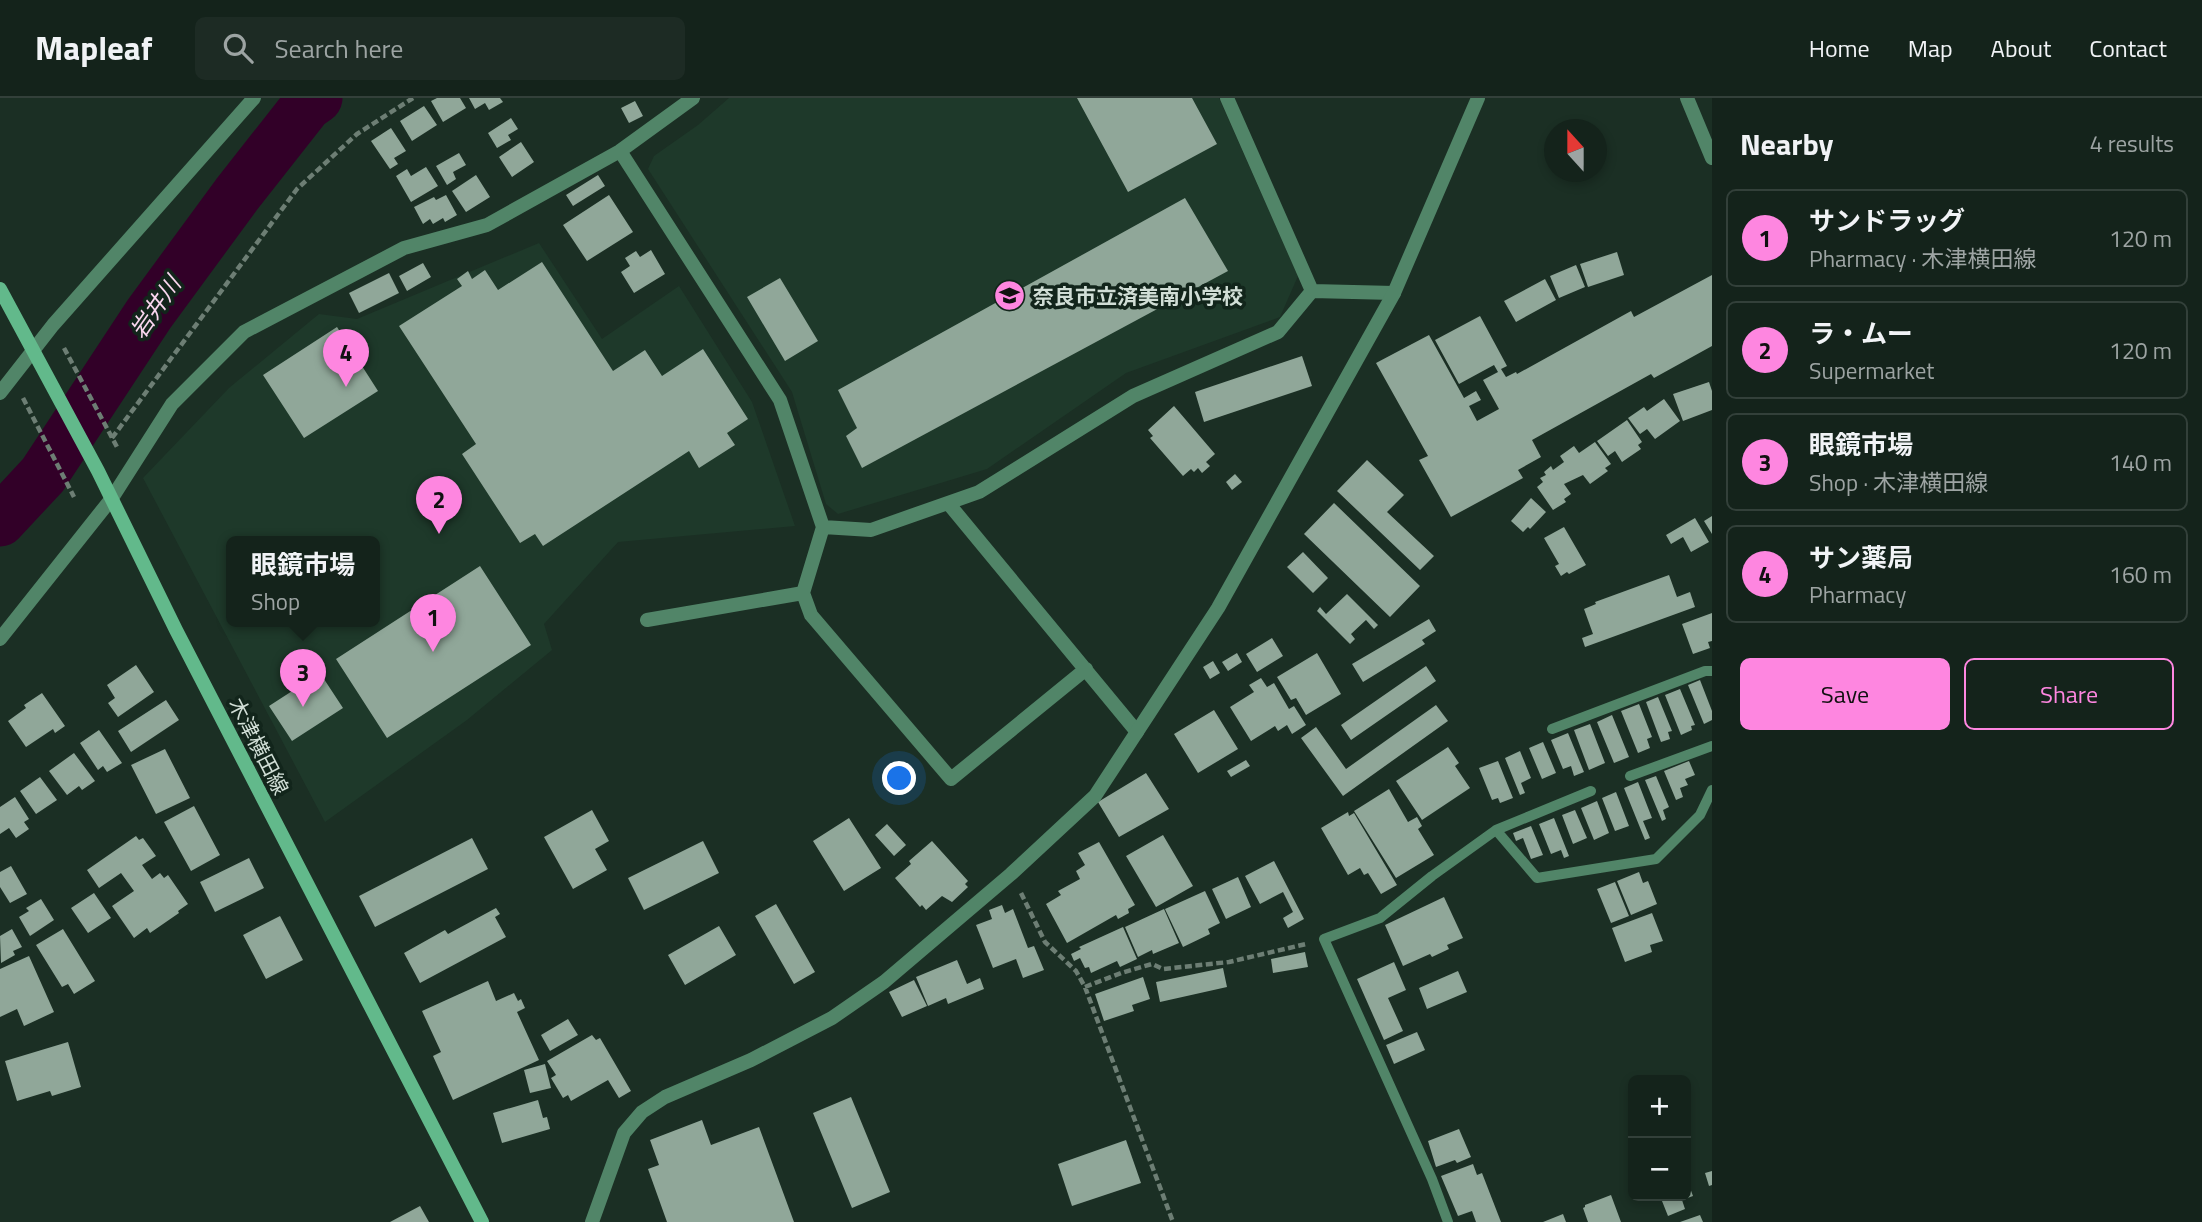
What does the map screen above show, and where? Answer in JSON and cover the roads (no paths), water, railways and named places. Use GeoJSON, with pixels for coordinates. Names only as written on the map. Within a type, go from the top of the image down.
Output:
{"type":"FeatureCollection","features":[{"type":"Feature","properties":{"kind":"main road","name":"木津横田線"},"geometry":{"type":"LineString","coordinates":[[0,289],[112,498],[188,655],[482,1222]]}},
{"type":"Feature","properties":{"kind":"street"},"geometry":{"type":"LineString","coordinates":[[0,393],[53,325],[254,98]]}},
{"type":"Feature","properties":{"kind":"street"},"geometry":{"type":"LineString","coordinates":[[0,639],[112,498],[172,404],[244,332],[404,248],[487,225],[620,151],[693,98]]}},
{"type":"Feature","properties":{"kind":"street"},"geometry":{"type":"LineString","coordinates":[[1227,98],[1312,291]]}},
{"type":"Feature","properties":{"kind":"street"},"geometry":{"type":"LineString","coordinates":[[592,1222],[624,1133],[642,1112],[665,1097],[751,1059],[832,1018],[884,982],[1011,874],[1095,796],[1218,608],[1394,293],[1478,98]]}},
{"type":"Feature","properties":{"kind":"street"},"geometry":{"type":"LineString","coordinates":[[1687,98],[1712,158]]}},
{"type":"Feature","properties":{"kind":"street"},"geometry":{"type":"LineString","coordinates":[[620,151],[780,400],[823,527],[803,593],[811,615],[951,779],[1086,669]]}},
{"type":"Feature","properties":{"kind":"street"},"geometry":{"type":"LineString","coordinates":[[823,527],[871,530],[979,492],[1133,396],[1278,332],[1312,291]]}},
{"type":"Feature","properties":{"kind":"street"},"geometry":{"type":"LineString","coordinates":[[1312,291],[1394,293]]}},
{"type":"Feature","properties":{"kind":"street"},"geometry":{"type":"LineString","coordinates":[[948,503],[1137,732]]}},
{"type":"Feature","properties":{"kind":"street"},"geometry":{"type":"LineString","coordinates":[[647,620],[803,593]]}},
{"type":"Feature","properties":{"kind":"lane"},"geometry":{"type":"LineString","coordinates":[[1552,729],[1705,671],[1712,671]]}},
{"type":"Feature","properties":{"kind":"lane"},"geometry":{"type":"LineString","coordinates":[[1630,776],[1712,746]]}},
{"type":"Feature","properties":{"kind":"lane"},"geometry":{"type":"LineString","coordinates":[[1496,830],[1537,878],[1656,859],[1700,816],[1712,790]]}},
{"type":"Feature","properties":{"kind":"lane"},"geometry":{"type":"LineString","coordinates":[[1448,1222],[1432,1179],[1324,939],[1380,918],[1496,830],[1591,791]]}},
{"type":"Feature","properties":{"kind":"waterway","name":"岩井川"},"geometry":{"type":"LineString","coordinates":[[0,521],[43,475],[149,314],[237,194],[307,105],[317,98]]}},
{"type":"Feature","properties":{"kind":"place","name":"奈良市立済美南小学校"},"geometry":{"type":"Point","coordinates":[1010,296]}},
{"type":"Feature","properties":{"kind":"place","name":"サン薬局"},"geometry":{"type":"Point","coordinates":[346,387]}},
{"type":"Feature","properties":{"kind":"place","name":"ラ・ムー"},"geometry":{"type":"Point","coordinates":[439,534]}},
{"type":"Feature","properties":{"kind":"place","name":"サンドラッグ"},"geometry":{"type":"Point","coordinates":[433,652]}},
{"type":"Feature","properties":{"kind":"place","name":"眼鏡市場"},"geometry":{"type":"Point","coordinates":[303,707]}}]}
